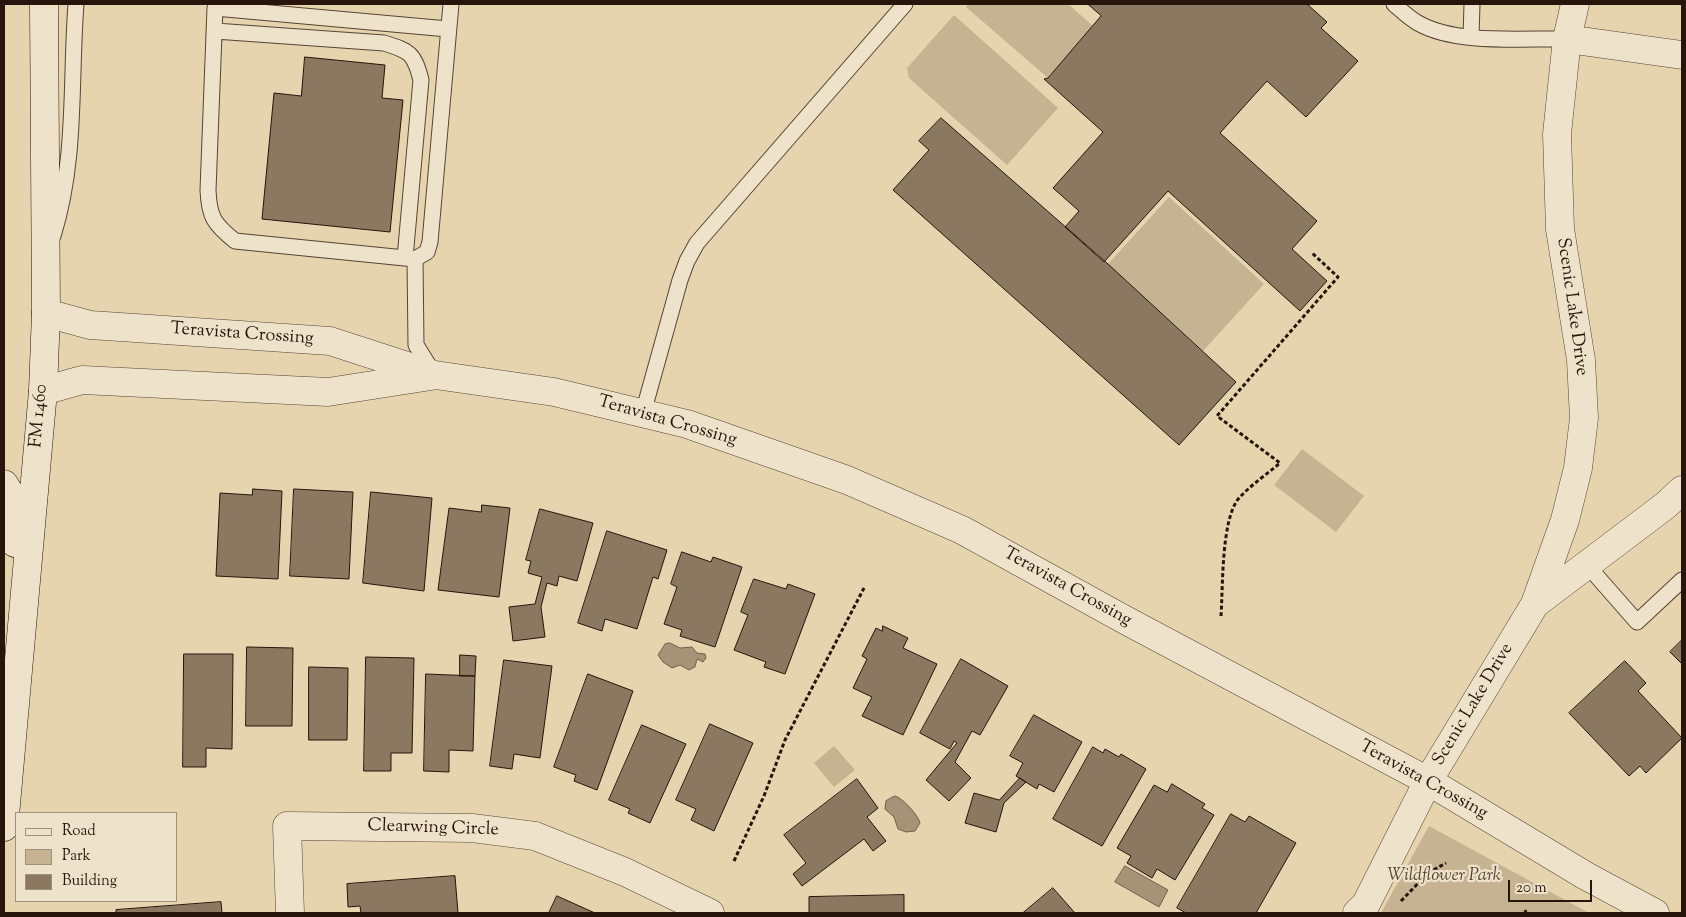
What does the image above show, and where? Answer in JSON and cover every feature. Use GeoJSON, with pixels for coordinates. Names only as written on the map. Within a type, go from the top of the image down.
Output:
{"type":"FeatureCollection","features":[{"type":"Feature","properties":{"kind":"street","name":"FM 1460"},"geometry":{"type":"LineString","coordinates":[[4,827],[43,391],[46,313],[44,4]]}},
{"type":"Feature","properties":{"kind":"street","name":"Scenic Lake Drive"},"geometry":{"type":"LineString","coordinates":[[1358,913],[1366,904],[1428,781],[1535,604],[1566,520],[1578,468],[1584,418],[1581,360],[1560,229],[1557,134],[1567,38],[1575,4]]}},
{"type":"Feature","properties":{"kind":"street"},"geometry":{"type":"LineString","coordinates":[[1567,38],[1682,55]]}},
{"type":"Feature","properties":{"kind":"street","name":"Teravista Crossing"},"geometry":{"type":"LineString","coordinates":[[46,313],[90,325],[330,341],[435,375],[554,392],[687,424],[847,480],[962,530],[1127,621],[1428,781],[1586,876],[1655,913]]}},
{"type":"Feature","properties":{"kind":"street","name":"Teravista Crossing"},"geometry":{"type":"LineString","coordinates":[[43,391],[82,380],[328,392],[435,375]]}},
{"type":"Feature","properties":{"kind":"street"},"geometry":{"type":"LineString","coordinates":[[4,484],[12,497],[20,640]]}},
{"type":"Feature","properties":{"kind":"street","name":"Scenic Lake Drive"},"geometry":{"type":"LineString","coordinates":[[1535,604],[1666,505],[1682,490]]}},
{"type":"Feature","properties":{"kind":"street","name":"Clearwing Circle"},"geometry":{"type":"LineString","coordinates":[[290,913],[287,826],[472,828],[535,836],[625,872],[710,913]]}},
{"type":"Feature","properties":{"kind":"lane"},"geometry":{"type":"LineString","coordinates":[[45,261],[63,204],[71,146],[71,66],[76,4]]}},
{"type":"Feature","properties":{"kind":"lane"},"geometry":{"type":"LineString","coordinates":[[448,29],[216,6],[208,190],[209,209],[218,227],[235,241],[410,259],[427,252],[430,242],[451,4]]}},
{"type":"Feature","properties":{"kind":"lane"},"geometry":{"type":"LineString","coordinates":[[643,414],[680,280],[687,260],[697,243],[905,4]]}},
{"type":"Feature","properties":{"kind":"lane"},"geometry":{"type":"LineString","coordinates":[[1394,4],[1419,24],[1431,29],[1471,37],[1567,38]]}},
{"type":"Feature","properties":{"kind":"lane"},"geometry":{"type":"LineString","coordinates":[[1471,37],[1472,4]]}},
{"type":"Feature","properties":{"kind":"lane"},"geometry":{"type":"LineString","coordinates":[[215,30],[384,43],[403,49],[416,60],[422,80],[410,259],[416,345],[435,375]]}},
{"type":"Feature","properties":{"kind":"lane"},"geometry":{"type":"LineString","coordinates":[[1586,565],[1637,622],[1682,580]]}},
{"type":"Feature","properties":{"kind":"path"},"geometry":{"type":"LineString","coordinates":[[1222,616],[1224,553],[1229,521],[1238,500],[1280,463],[1218,416],[1338,276],[1311,252]]}},
{"type":"Feature","properties":{"kind":"path"},"geometry":{"type":"LineString","coordinates":[[734,861],[764,796],[786,740],[864,588]]}},
{"type":"Feature","properties":{"kind":"path"},"geometry":{"type":"LineString","coordinates":[[1399,904],[1428,873],[1446,863]]}},
{"type":"Feature","properties":{"kind":"green space"},"geometry":{"type":"Polygon","coordinates":[[[969,4],[1068,4],[1093,26],[1048,78],[966,7],[969,4]]]}},
{"type":"Feature","properties":{"kind":"green space"},"geometry":{"type":"Polygon","coordinates":[[[954,15],[1058,108],[1007,165],[909,78],[907,68],[954,15]]]}},
{"type":"Feature","properties":{"kind":"green space"},"geometry":{"type":"Polygon","coordinates":[[[1169,197],[1264,284],[1203,351],[1108,264],[1169,197]]]}},
{"type":"Feature","properties":{"kind":"green space"},"geometry":{"type":"Polygon","coordinates":[[[1302,449],[1364,496],[1336,532],[1274,485],[1302,449]]]}},
{"type":"Feature","properties":{"kind":"green space"},"geometry":{"type":"Polygon","coordinates":[[[834,746],[855,770],[834,787],[814,763],[834,746]]]}},
{"type":"Feature","properties":{"kind":"green space","name":"Wildflower Park"},"geometry":{"type":"Polygon","coordinates":[[[1429,826],[1589,913],[1381,913],[1429,826]]]}},
{"type":"Feature","properties":{"kind":"shaded area"},"geometry":{"type":"Polygon","coordinates":[[[670,643],[680,648],[692,647],[697,653],[705,654],[706,658],[703,662],[697,659],[695,667],[689,670],[680,665],[672,668],[663,662],[658,655],[665,644],[670,643]]]}},
{"type":"Feature","properties":{"kind":"shaded area"},"geometry":{"type":"Polygon","coordinates":[[[895,796],[906,803],[919,820],[920,823],[915,831],[906,832],[898,829],[894,817],[885,809],[886,801],[895,796]]]}},
{"type":"Feature","properties":{"kind":"shaded area"},"geometry":{"type":"Polygon","coordinates":[[[1125,866],[1168,890],[1159,907],[1115,882],[1125,866]]]}},
{"type":"Feature","properties":{"kind":"building"},"geometry":{"type":"Polygon","coordinates":[[[1088,4],[1307,4],[1327,22],[1321,28],[1358,61],[1306,117],[1267,81],[1220,133],[1317,221],[1292,249],[1327,281],[1300,311],[1168,191],[1104,262],[1065,227],[1079,211],[1053,188],[1103,132],[1044,79],[1048,78],[1101,16],[1088,4]]]}},
{"type":"Feature","properties":{"kind":"building"},"geometry":{"type":"Polygon","coordinates":[[[305,57],[385,65],[382,98],[403,100],[390,232],[262,219],[274,93],[301,96],[305,57]]]}},
{"type":"Feature","properties":{"kind":"building"},"geometry":{"type":"Polygon","coordinates":[[[941,118],[1108,264],[1236,382],[1179,445],[893,190],[929,150],[919,141],[941,118]]]}},
{"type":"Feature","properties":{"kind":"building"},"geometry":{"type":"Polygon","coordinates":[[[253,489],[282,491],[278,579],[216,576],[220,493],[252,495],[253,489]]]}},
{"type":"Feature","properties":{"kind":"building"},"geometry":{"type":"Polygon","coordinates":[[[294,489],[353,492],[349,579],[290,576],[294,489]]]}},
{"type":"Feature","properties":{"kind":"building"},"geometry":{"type":"Polygon","coordinates":[[[371,492],[432,498],[424,591],[363,583],[371,492]]]}},
{"type":"Feature","properties":{"kind":"building"},"geometry":{"type":"Polygon","coordinates":[[[482,505],[510,508],[499,597],[438,590],[449,508],[481,512],[482,505]]]}},
{"type":"Feature","properties":{"kind":"building"},"geometry":{"type":"Polygon","coordinates":[[[540,509],[593,523],[577,581],[559,576],[557,586],[547,583],[541,607],[545,637],[513,641],[509,607],[535,604],[542,577],[528,573],[531,561],[526,560],[540,509]]]}},
{"type":"Feature","properties":{"kind":"building"},"geometry":{"type":"Polygon","coordinates":[[[607,531],[667,550],[658,579],[653,577],[637,629],[605,619],[602,631],[578,623],[607,531]]]}},
{"type":"Feature","properties":{"kind":"building"},"geometry":{"type":"Polygon","coordinates":[[[682,552],[711,562],[713,557],[742,567],[715,647],[680,636],[682,630],[664,624],[677,587],[671,584],[682,552]]]}},
{"type":"Feature","properties":{"kind":"building"},"geometry":{"type":"Polygon","coordinates":[[[754,579],[786,589],[788,584],[815,594],[785,674],[764,667],[766,662],[734,650],[748,615],[741,612],[754,579]]]}},
{"type":"Feature","properties":{"kind":"building"},"geometry":{"type":"Polygon","coordinates":[[[883,626],[908,638],[903,648],[937,664],[903,735],[862,716],[872,697],[853,688],[867,659],[862,656],[876,628],[882,631],[883,626]]]}},
{"type":"Feature","properties":{"kind":"building"},"geometry":{"type":"Polygon","coordinates":[[[1682,640],[1682,664],[1670,652],[1682,640]]]}},
{"type":"Feature","properties":{"kind":"building"},"geometry":{"type":"Polygon","coordinates":[[[247,647],[293,648],[292,726],[246,726],[247,647]]]}},
{"type":"Feature","properties":{"kind":"building"},"geometry":{"type":"Polygon","coordinates":[[[184,654],[233,654],[232,749],[206,748],[206,767],[183,767],[184,654]]]}},
{"type":"Feature","properties":{"kind":"building"},"geometry":{"type":"Polygon","coordinates":[[[460,655],[476,656],[475,676],[460,676],[460,655]]]}},
{"type":"Feature","properties":{"kind":"building"},"geometry":{"type":"Polygon","coordinates":[[[366,657],[414,658],[412,753],[391,753],[391,771],[364,771],[366,657]]]}},
{"type":"Feature","properties":{"kind":"building"},"geometry":{"type":"Polygon","coordinates":[[[961,659],[1008,686],[980,735],[972,731],[955,762],[971,778],[949,801],[926,780],[957,743],[954,741],[950,749],[920,733],[961,659]]]}},
{"type":"Feature","properties":{"kind":"building"},"geometry":{"type":"Polygon","coordinates":[[[504,660],[552,666],[540,758],[514,754],[512,769],[490,766],[504,660]]]}},
{"type":"Feature","properties":{"kind":"building"},"geometry":{"type":"Polygon","coordinates":[[[1625,661],[1646,683],[1638,691],[1682,738],[1646,773],[1640,766],[1629,776],[1569,713],[1625,661]]]}},
{"type":"Feature","properties":{"kind":"building"},"geometry":{"type":"Polygon","coordinates":[[[309,667],[348,668],[347,740],[309,740],[309,667]]]}},
{"type":"Feature","properties":{"kind":"building"},"geometry":{"type":"Polygon","coordinates":[[[426,674],[475,676],[473,751],[449,750],[449,772],[424,771],[426,674]]]}},
{"type":"Feature","properties":{"kind":"building"},"geometry":{"type":"Polygon","coordinates":[[[588,674],[633,691],[597,790],[574,781],[576,775],[554,767],[588,674]]]}},
{"type":"Feature","properties":{"kind":"building"},"geometry":{"type":"Polygon","coordinates":[[[1034,715],[1082,742],[1054,792],[1039,784],[1037,789],[1016,776],[1023,763],[1010,756],[1034,715]]]}},
{"type":"Feature","properties":{"kind":"building"},"geometry":{"type":"Polygon","coordinates":[[[710,724],[753,743],[714,831],[691,820],[696,809],[676,800],[710,724]]]}},
{"type":"Feature","properties":{"kind":"building"},"geometry":{"type":"Polygon","coordinates":[[[642,725],[686,744],[650,823],[628,813],[630,809],[609,800],[642,725]]]}},
{"type":"Feature","properties":{"kind":"building"},"geometry":{"type":"Polygon","coordinates":[[[1093,747],[1103,753],[1105,749],[1119,757],[1121,754],[1146,769],[1102,846],[1053,819],[1093,747]]]}},
{"type":"Feature","properties":{"kind":"building"},"geometry":{"type":"Polygon","coordinates":[[[1020,778],[1026,782],[1004,803],[996,832],[965,823],[974,793],[999,800],[1020,778]]]}},
{"type":"Feature","properties":{"kind":"building"},"geometry":{"type":"Polygon","coordinates":[[[857,779],[878,808],[867,817],[886,841],[873,851],[864,839],[802,886],[793,874],[806,863],[784,835],[857,779]]]}},
{"type":"Feature","properties":{"kind":"building"},"geometry":{"type":"Polygon","coordinates":[[[1172,784],[1205,804],[1202,808],[1214,815],[1175,880],[1157,869],[1152,878],[1127,863],[1131,856],[1117,848],[1154,785],[1167,792],[1172,784]]]}},
{"type":"Feature","properties":{"kind":"building"},"geometry":{"type":"Polygon","coordinates":[[[1231,814],[1245,822],[1249,816],[1296,843],[1256,913],[1186,913],[1177,908],[1231,814]]]}},
{"type":"Feature","properties":{"kind":"building"},"geometry":{"type":"Polygon","coordinates":[[[455,876],[458,913],[361,913],[360,906],[348,907],[347,884],[455,876]]]}},
{"type":"Feature","properties":{"kind":"building"},"geometry":{"type":"Polygon","coordinates":[[[1053,888],[1075,913],[1023,913],[1053,888]]]}},
{"type":"Feature","properties":{"kind":"building"},"geometry":{"type":"Polygon","coordinates":[[[904,895],[904,913],[809,913],[809,897],[904,895]]]}},
{"type":"Feature","properties":{"kind":"building"},"geometry":{"type":"Polygon","coordinates":[[[557,896],[595,913],[549,913],[557,896]]]}},
{"type":"Feature","properties":{"kind":"building"},"geometry":{"type":"Polygon","coordinates":[[[221,902],[222,913],[116,913],[116,910],[221,902]]]}}]}
